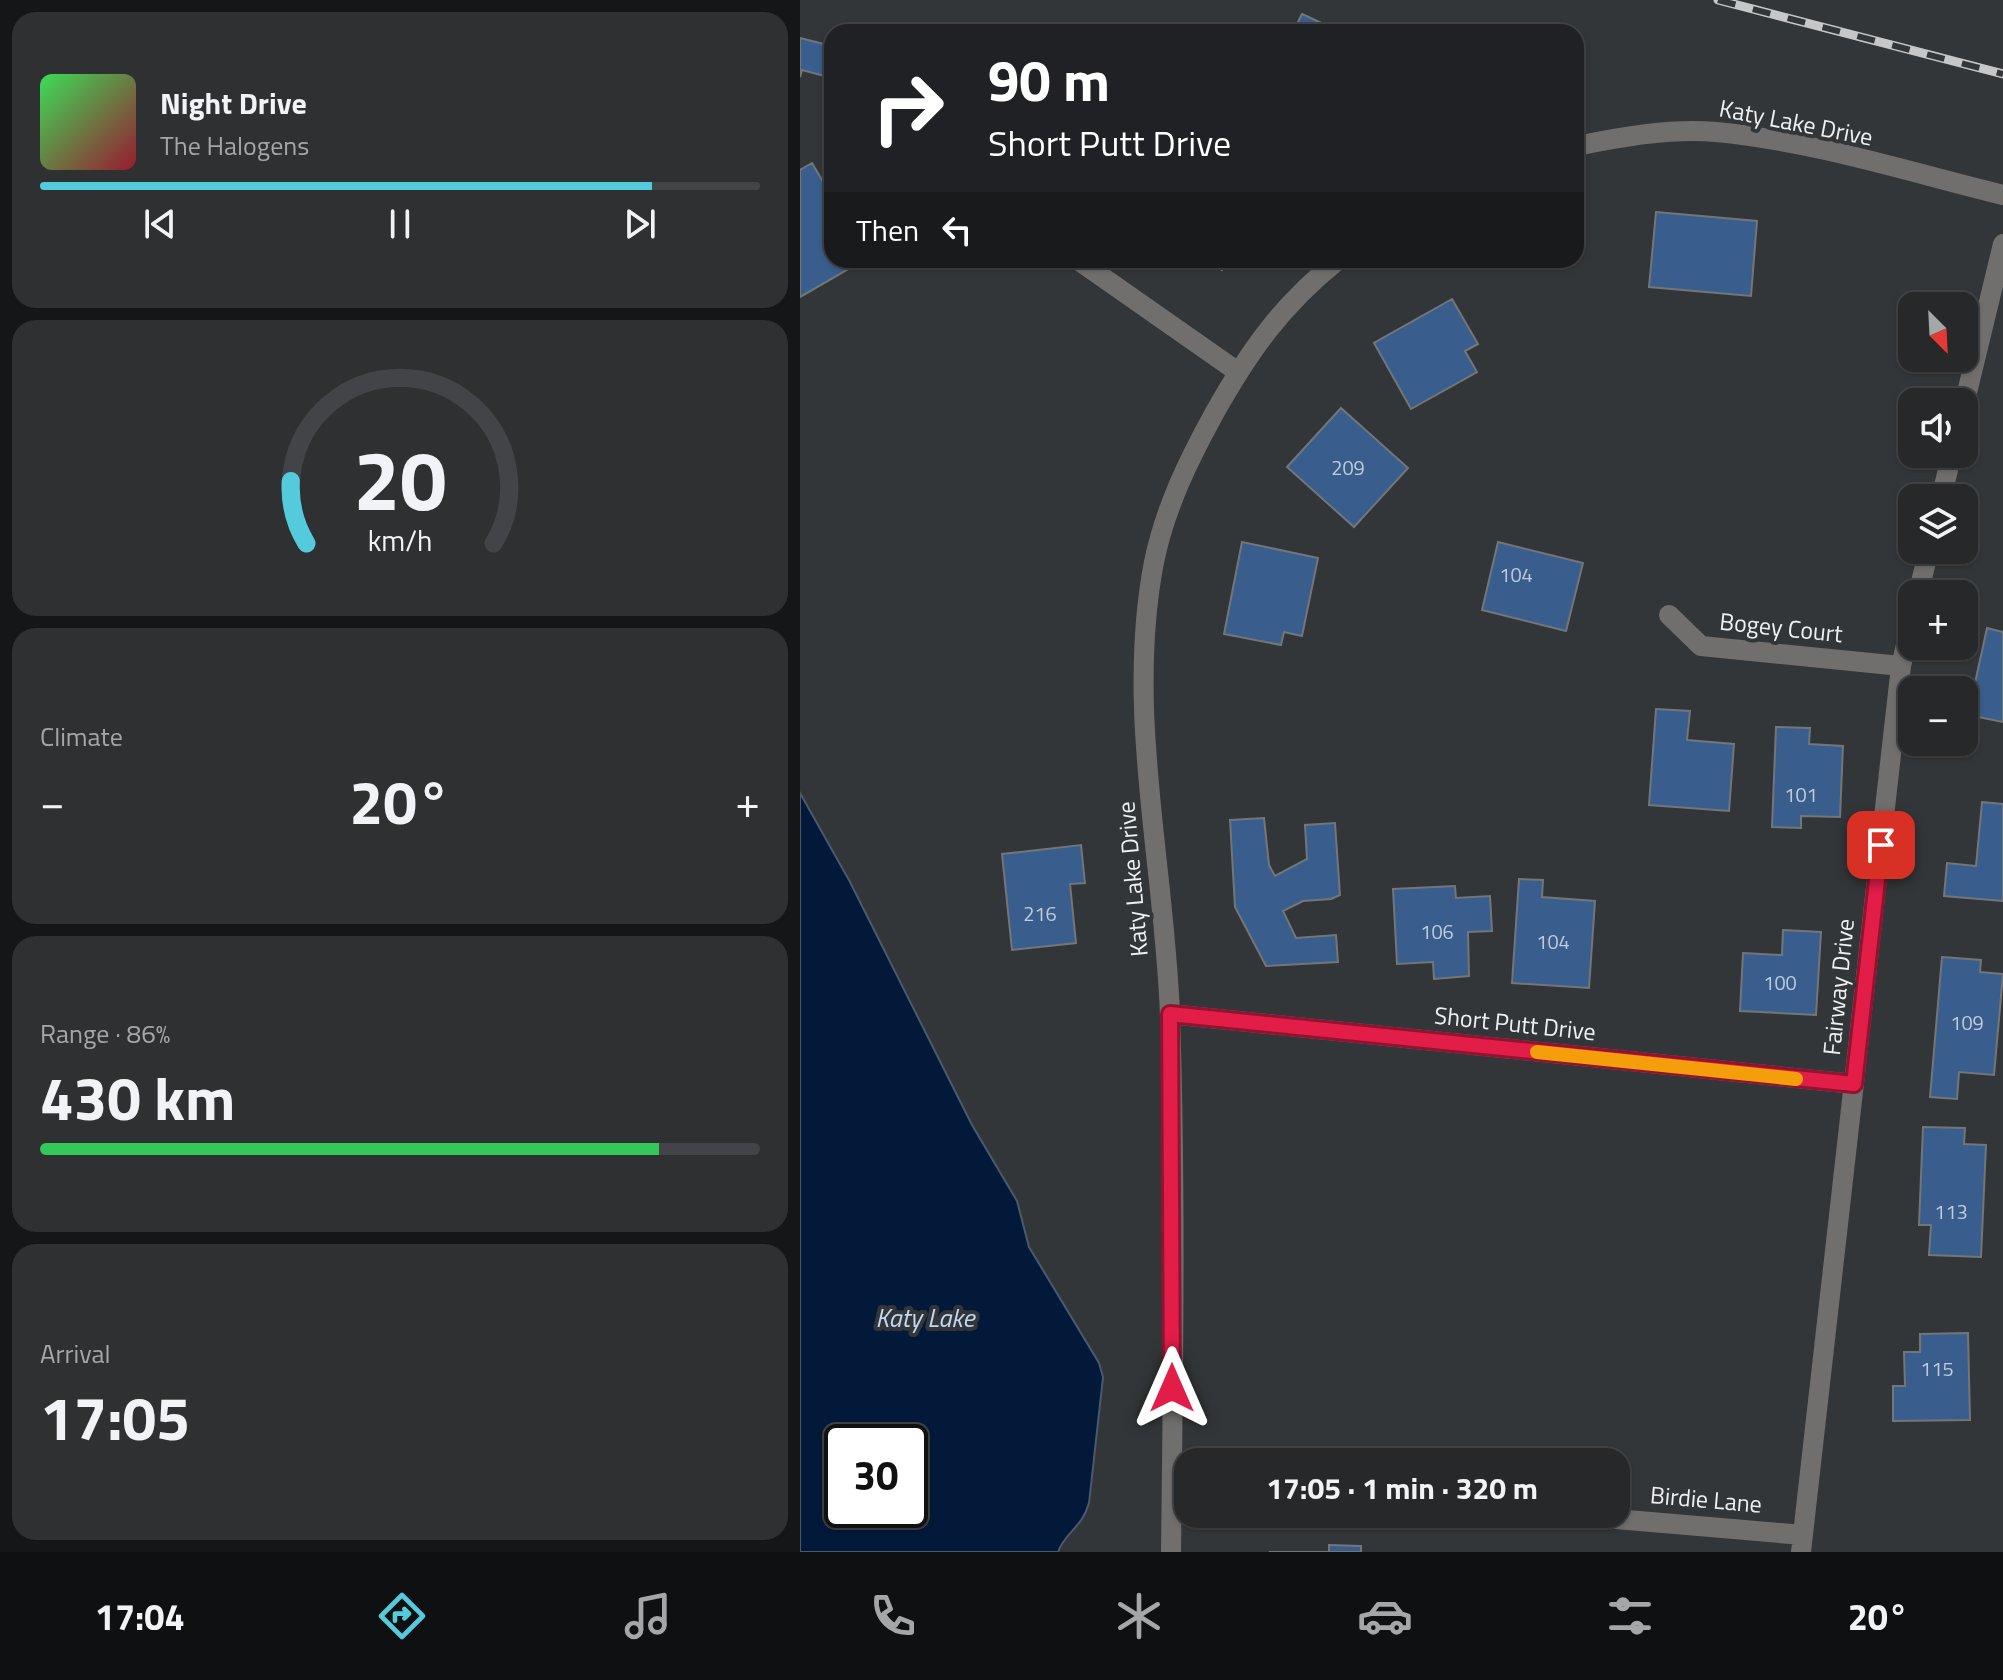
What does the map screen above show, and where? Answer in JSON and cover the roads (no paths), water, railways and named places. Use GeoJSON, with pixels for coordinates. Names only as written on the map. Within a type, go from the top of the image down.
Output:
{"type":"FeatureCollection","features":[{"type":"Feature","properties":{"kind":"street","name":"Katy Lake Drive"},"geometry":{"type":"LineString","coordinates":[[1584,144],[1628,136],[1714,132],[1795,145],[2003,195]]}},
{"type":"Feature","properties":{"kind":"street"},"geometry":{"type":"LineString","coordinates":[[1968,388],[2003,244]]}},
{"type":"Feature","properties":{"kind":"street"},"geometry":{"type":"LineString","coordinates":[[1089,268],[1238,372]]}},
{"type":"Feature","properties":{"kind":"street","name":"Katy Lake Drive"},"geometry":{"type":"LineString","coordinates":[[1179,1448],[1170,1014],[1145,728],[1146,646],[1155,562],[1182,472],[1238,372],[1265,330],[1330,268]]}},
{"type":"Feature","properties":{"kind":"street","name":"Bogey Court"},"geometry":{"type":"LineString","coordinates":[[1669,615],[1701,646],[1901,666]]}},
{"type":"Feature","properties":{"kind":"street","name":"Fairway Drive"},"geometry":{"type":"LineString","coordinates":[[1802,1543],[1902,660]]}},
{"type":"Feature","properties":{"kind":"street","name":"Short Putt Drive"},"geometry":{"type":"LineString","coordinates":[[1170,1014],[1854,1084]]}},
{"type":"Feature","properties":{"kind":"street","name":"Birdie Lane"},"geometry":{"type":"LineString","coordinates":[[1630,1523],[1802,1543]]}},
{"type":"Feature","properties":{"kind":"street","name":"Katy Lake Drive"},"geometry":{"type":"LineString","coordinates":[[1171,1552],[1174,1528]]}},
{"type":"Feature","properties":{"kind":"water","name":"Katy Lake"},"geometry":{"type":"Polygon","coordinates":[[[800,793],[850,882],[972,1125],[1017,1201],[1029,1247],[1099,1363],[1103,1377],[1089,1503],[1058,1552],[800,1552],[800,793]]]}},
{"type":"Feature","properties":{"kind":"railway"},"geometry":{"type":"LineString","coordinates":[[1718,0],[2003,74]]}}]}
